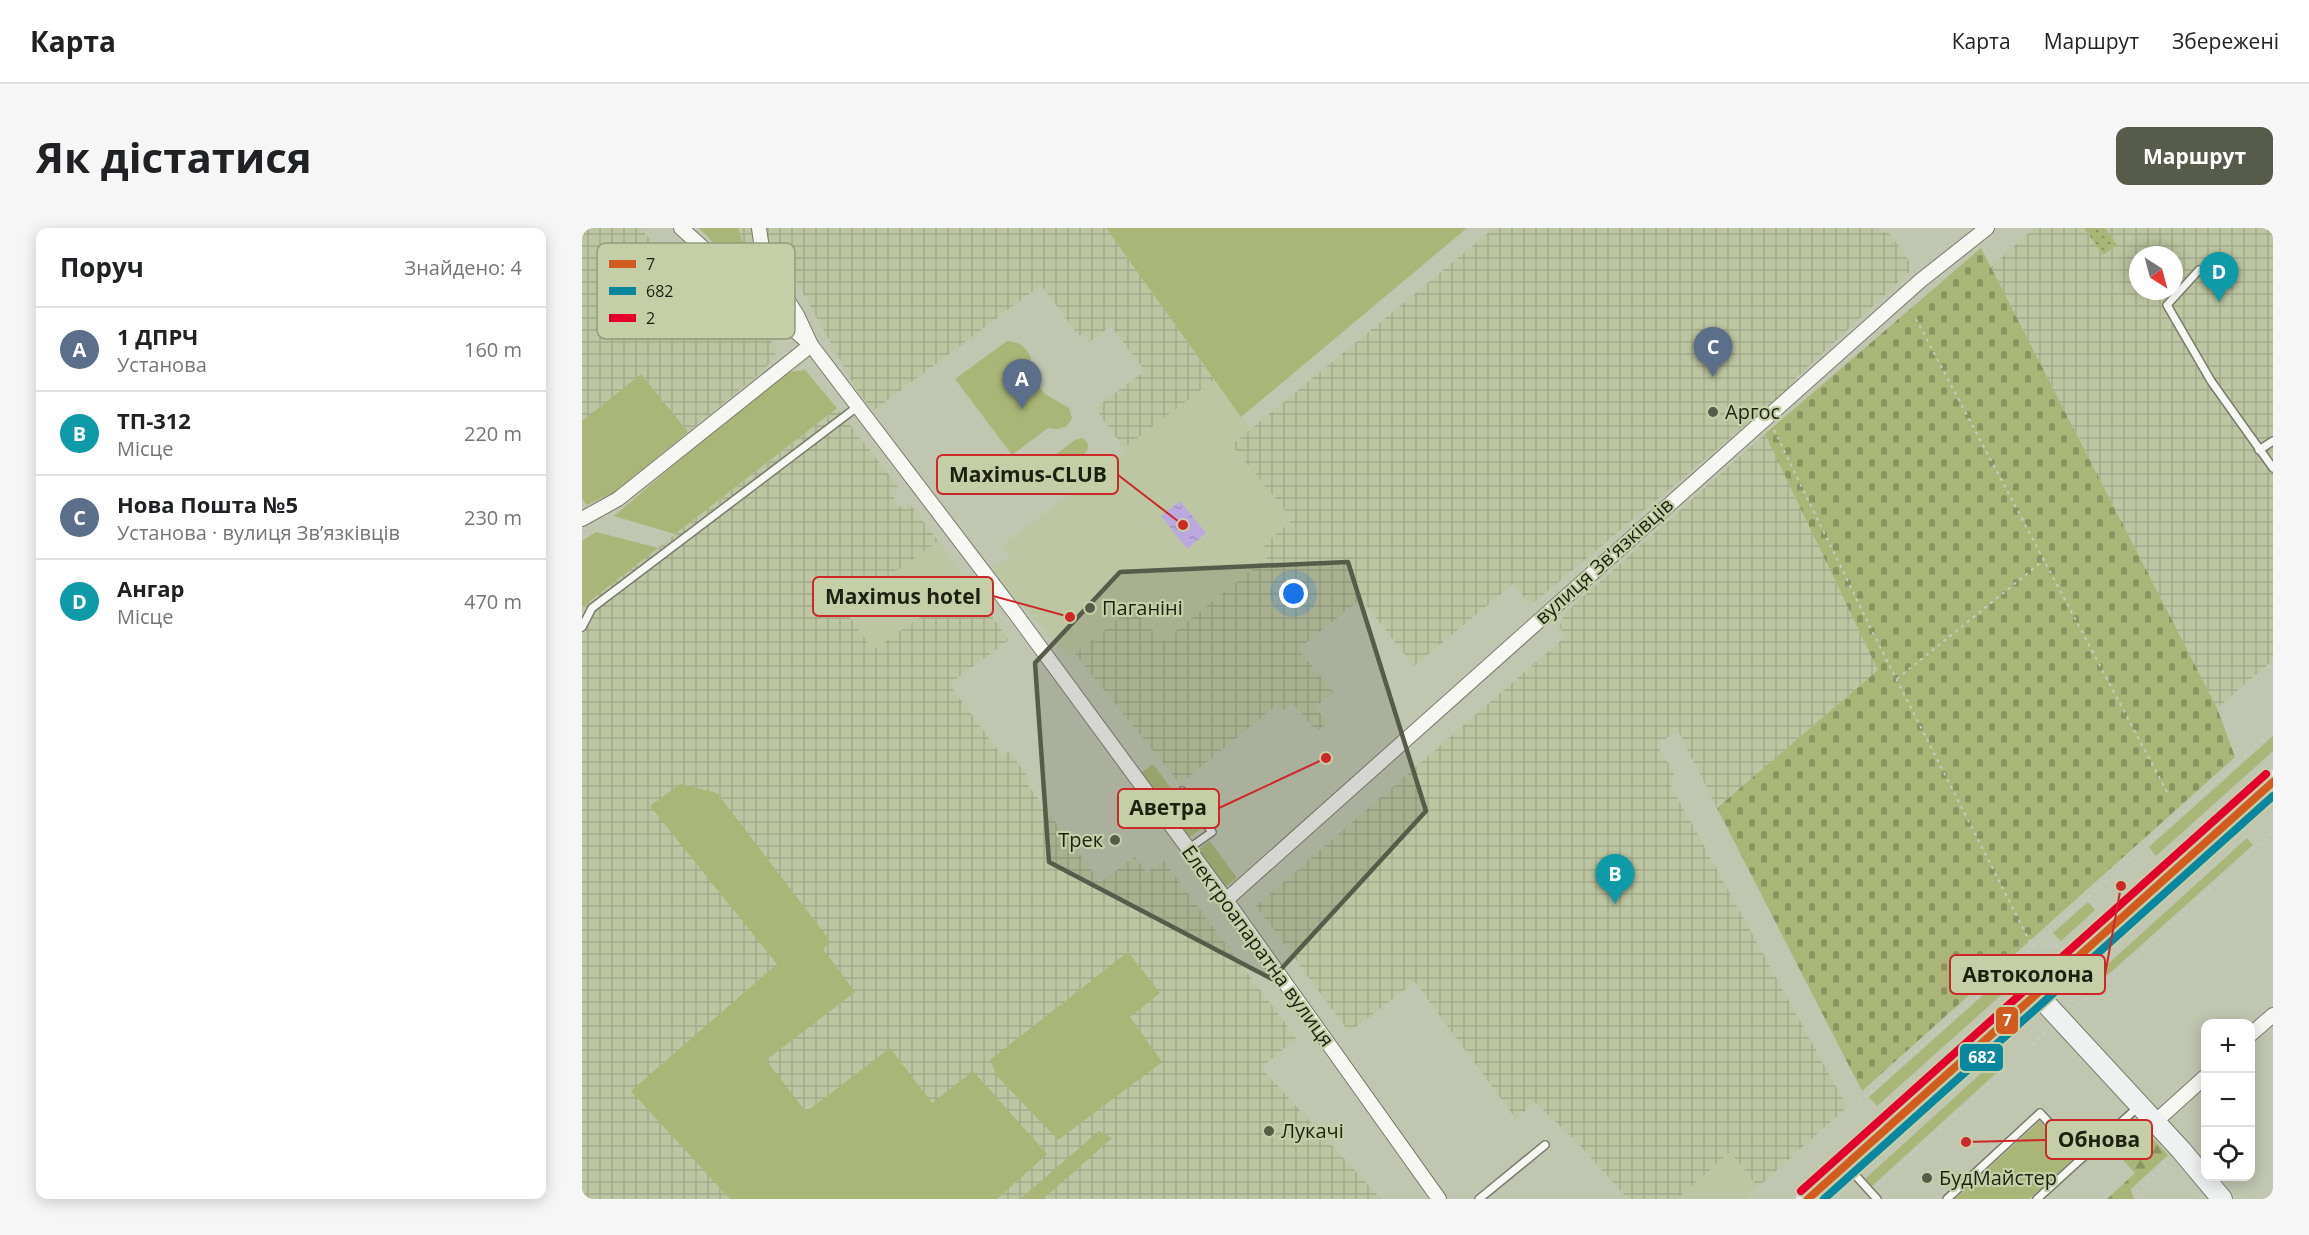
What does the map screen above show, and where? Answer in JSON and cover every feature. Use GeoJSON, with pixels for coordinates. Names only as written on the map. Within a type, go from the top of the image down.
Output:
{"type":"FeatureCollection","features":[{"type":"Feature","properties":{"kind":"main road"},"geometry":{"type":"LineString","coordinates":[[1808,1199],[2273,782]]}},
{"type":"Feature","properties":{"kind":"street","name":"Електроапаратна вулиця"},"geometry":{"type":"LineString","coordinates":[[681,228],[698,243]]}},
{"type":"Feature","properties":{"kind":"street"},"geometry":{"type":"LineString","coordinates":[[759,228],[761,243]]}},
{"type":"Feature","properties":{"kind":"street","name":"вулиця Звʼязківців"},"geometry":{"type":"LineString","coordinates":[[1226,900],[1767,416],[1920,281],[1987,228]]}},
{"type":"Feature","properties":{"kind":"street"},"geometry":{"type":"LineString","coordinates":[[582,519],[618,499],[811,345],[795,312]]}},
{"type":"Feature","properties":{"kind":"street","name":"Електроапаратна вулиця"},"geometry":{"type":"LineString","coordinates":[[795,331],[811,345],[1016,613],[1226,900],[1438,1199]]}},
{"type":"Feature","properties":{"kind":"street"},"geometry":{"type":"LineString","coordinates":[[2037,994],[2181,1150],[2222,1199]]}},
{"type":"Feature","properties":{"kind":"street"},"geometry":{"type":"LineString","coordinates":[[2255,1031],[2273,1015]]}},
{"type":"Feature","properties":{"kind":"street"},"geometry":{"type":"LineString","coordinates":[[2155,1122],[2201,1080]]}},
{"type":"Feature","properties":{"kind":"lane"},"geometry":{"type":"LineString","coordinates":[[2199,270],[2167,305],[2211,381],[2273,468]]}},
{"type":"Feature","properties":{"kind":"lane"},"geometry":{"type":"LineString","coordinates":[[582,627],[592,609],[856,406]]}},
{"type":"Feature","properties":{"kind":"lane"},"geometry":{"type":"LineString","coordinates":[[2259,450],[2273,441]]}},
{"type":"Feature","properties":{"kind":"lane"},"geometry":{"type":"LineString","coordinates":[[1182,791],[1212,832],[1188,849]]}},
{"type":"Feature","properties":{"kind":"lane"},"geometry":{"type":"LineString","coordinates":[[2037,1199],[2140,1105]]}},
{"type":"Feature","properties":{"kind":"lane"},"geometry":{"type":"LineString","coordinates":[[1947,1199],[2040,1113],[2082,1158]]}},
{"type":"Feature","properties":{"kind":"lane"},"geometry":{"type":"LineString","coordinates":[[1479,1199],[1545,1145]]}},
{"type":"Feature","properties":{"kind":"lane"},"geometry":{"type":"LineString","coordinates":[[1846,1165],[1878,1199]]}},
{"type":"Feature","properties":{"kind":"path"},"geometry":{"type":"LineString","coordinates":[[1916,319],[2168,794]]}},
{"type":"Feature","properties":{"kind":"path"},"geometry":{"type":"LineString","coordinates":[[1767,416],[1897,680],[2033,946]]}},
{"type":"Feature","properties":{"kind":"path"},"geometry":{"type":"LineString","coordinates":[[1897,680],[2044,560]]}},
{"type":"Feature","properties":{"kind":"path"},"geometry":{"type":"LineString","coordinates":[[1859,1102],[2273,731]]}},
{"type":"Feature","properties":{"kind":"path"},"geometry":{"type":"LineString","coordinates":[[1871,1192],[2061,1019],[2098,990],[2273,832]]}},
{"type":"Feature","properties":{"kind":"path"},"geometry":{"type":"LineString","coordinates":[[2139,1199],[2137,1190],[2181,1150]]}},
{"type":"Feature","properties":{"kind":"highlighted area"},"geometry":{"type":"Polygon","coordinates":[[[1348,562],[1426,811],[1272,979],[1049,862],[1035,663],[1120,572],[1348,562]]]}},
{"type":"Feature","properties":{"kind":"shaded area"},"geometry":{"type":"Polygon","coordinates":[[[582,228],[640,228],[652,243],[597,243],[597,339],[769,339],[778,350],[764,370],[688,432],[641,374],[582,421],[582,228]]]}},
{"type":"Feature","properties":{"kind":"shaded area"},"geometry":{"type":"Polygon","coordinates":[[[738,228],[1106,228],[1214,380],[1124,448],[1095,408],[1145,371],[1111,326],[1089,342],[1083,333],[1079,336],[1041,285],[873,411],[857,390],[795,279],[795,243],[743,243],[738,228]]]}},
{"type":"Feature","properties":{"kind":"shaded area"},"geometry":{"type":"Polygon","coordinates":[[[1494,228],[1870,228],[1890,234],[1909,261],[1909,272],[1793,381],[1795,384],[1531,605],[1513,584],[1414,666],[1361,599],[1298,649],[1333,692],[1315,707],[1328,723],[1317,732],[1293,703],[1282,711],[1277,705],[1180,784],[1075,654],[1133,607],[1162,642],[1270,555],[1263,545],[1293,520],[1232,445],[1494,228]]]}},
{"type":"Feature","properties":{"kind":"shaded area"},"geometry":{"type":"Polygon","coordinates":[[[2034,228],[2273,228],[2273,660],[2217,708],[1991,267],[2034,228]]]}},
{"type":"Feature","properties":{"kind":"shaded area"},"geometry":{"type":"Polygon","coordinates":[[[1214,380],[1252,430],[1232,445],[1293,521],[1263,545],[1270,555],[1162,642],[1133,607],[1069,658],[992,570],[1010,556],[1002,545],[1127,452],[1124,448],[1214,380]]]}},
{"type":"Feature","properties":{"kind":"shaded area"},"geometry":{"type":"Polygon","coordinates":[[[837,408],[899,488],[891,493],[901,508],[909,503],[938,541],[844,609],[873,650],[930,610],[979,599],[1009,640],[949,684],[1002,756],[1009,751],[1029,778],[1025,781],[1100,882],[1135,857],[1147,872],[1163,860],[1296,1038],[1261,1068],[1381,1199],[582,1199],[582,607],[837,408]]]}},
{"type":"Feature","properties":{"kind":"shaded area"},"geometry":{"type":"Polygon","coordinates":[[[1765,434],[1878,670],[1717,808],[1678,731],[1656,744],[1674,772],[1671,786],[1847,1107],[1758,1187],[1730,1152],[1677,1199],[1628,1199],[1576,1141],[1535,1102],[1516,1119],[1415,982],[1349,1032],[1256,906],[1566,636],[1559,627],[1565,613],[1765,434]]]}},
{"type":"Feature","properties":{"kind":"shaded area"},"geometry":{"type":"Polygon","coordinates":[[[938,541],[979,599],[930,610],[873,650],[843,609],[938,541]]]}},
{"type":"Feature","properties":{"kind":"shaded area"},"geometry":{"type":"Polygon","coordinates":[[[1730,1152],[1758,1187],[1745,1199],[1677,1199],[1730,1152]]]}},
{"type":"Feature","properties":{"kind":"green space"},"geometry":{"type":"Polygon","coordinates":[[[699,228],[738,228],[743,243],[714,243],[699,228]]]}},
{"type":"Feature","properties":{"kind":"green space"},"geometry":{"type":"Polygon","coordinates":[[[1106,228],[1467,228],[1241,417],[1106,228]]]}},
{"type":"Feature","properties":{"kind":"green space"},"geometry":{"type":"Polygon","coordinates":[[[2084,228],[2105,228],[2117,245],[2103,255],[2084,228]]]}},
{"type":"Feature","properties":{"kind":"green space"},"geometry":{"type":"Polygon","coordinates":[[[1981,248],[2217,708],[2235,757],[1862,1091],[1717,808],[1878,670],[1765,434],[1981,248]]]}},
{"type":"Feature","properties":{"kind":"green space"},"geometry":{"type":"Polygon","coordinates":[[[1007,341],[1012,341],[1025,348],[1032,361],[1032,366],[1027,371],[1045,394],[1069,408],[1072,418],[1067,426],[1058,429],[1048,428],[1012,455],[955,379],[1007,341]]]}},
{"type":"Feature","properties":{"kind":"green space"},"geometry":{"type":"Polygon","coordinates":[[[805,370],[837,408],[675,534],[614,516],[782,373],[805,370]]]}},
{"type":"Feature","properties":{"kind":"green space"},"geometry":{"type":"Polygon","coordinates":[[[641,374],[688,432],[613,493],[587,505],[582,499],[582,421],[641,374]]]}},
{"type":"Feature","properties":{"kind":"green space"},"geometry":{"type":"Polygon","coordinates":[[[1082,438],[1088,445],[1085,453],[1038,489],[1027,476],[1075,440],[1082,438]]]}},
{"type":"Feature","properties":{"kind":"green space"},"geometry":{"type":"Polygon","coordinates":[[[596,532],[658,548],[582,607],[582,541],[596,532]]]}},
{"type":"Feature","properties":{"kind":"green space"},"geometry":{"type":"Polygon","coordinates":[[[2273,736],[2273,751],[2156,856],[2149,847],[2273,736]]]}},
{"type":"Feature","properties":{"kind":"green space"},"geometry":{"type":"Polygon","coordinates":[[[1153,764],[1201,829],[1188,838],[1141,773],[1153,764]]]}},
{"type":"Feature","properties":{"kind":"green space"},"geometry":{"type":"Polygon","coordinates":[[[680,784],[717,793],[831,942],[823,949],[855,992],[766,1060],[806,1112],[890,1048],[932,1103],[973,1071],[1047,1154],[997,1199],[730,1199],[631,1091],[777,964],[650,806],[680,784]]]}},
{"type":"Feature","properties":{"kind":"green space"},"geometry":{"type":"Polygon","coordinates":[[[2247,838],[2253,845],[2102,980],[2097,974],[2247,838]]]}},
{"type":"Feature","properties":{"kind":"green space"},"geometry":{"type":"Polygon","coordinates":[[[1210,841],[1237,878],[1225,887],[1198,850],[1210,841]]]}},
{"type":"Feature","properties":{"kind":"green space"},"geometry":{"type":"Polygon","coordinates":[[[2088,902],[2095,910],[2061,941],[2053,933],[2088,902]]]}},
{"type":"Feature","properties":{"kind":"green space"},"geometry":{"type":"Polygon","coordinates":[[[1128,952],[1160,993],[1130,1017],[1162,1062],[1058,1140],[997,1076],[990,1060],[1128,952]]]}},
{"type":"Feature","properties":{"kind":"green space"},"geometry":{"type":"Polygon","coordinates":[[[2020,962],[2028,971],[1877,1106],[1869,1097],[2020,962]]]}},
{"type":"Feature","properties":{"kind":"green space"},"geometry":{"type":"Polygon","coordinates":[[[1998,1058],[2005,1065],[1872,1186],[1865,1179],[1998,1058]]]}},
{"type":"Feature","properties":{"kind":"green space"},"geometry":{"type":"Polygon","coordinates":[[[2134,1118],[2168,1155],[2131,1189],[2134,1199],[2107,1199],[2135,1173],[2107,1143],[2134,1118]]]}},
{"type":"Feature","properties":{"kind":"green space"},"geometry":{"type":"Polygon","coordinates":[[[2040,1121],[2074,1158],[2029,1199],[1955,1199],[2040,1121]]]}},
{"type":"Feature","properties":{"kind":"green space"},"geometry":{"type":"Polygon","coordinates":[[[1099,1131],[1112,1138],[1043,1199],[1020,1199],[1099,1131]]]}},
{"type":"Feature","properties":{"kind":"water"},"geometry":{"type":"Polygon","coordinates":[[[1180,501],[1206,533],[1187,549],[1161,516],[1180,501]]]}},
{"type":"Feature","properties":{"kind":"transit line","name":"2"},"geometry":{"type":"LineString","coordinates":[[1801,1191],[2266,774]]}},
{"type":"Feature","properties":{"kind":"transit line","name":"7"},"geometry":{"type":"LineString","coordinates":[[1808,1199],[2273,782]]}},
{"type":"Feature","properties":{"kind":"transit line","name":"682"},"geometry":{"type":"LineString","coordinates":[[1824,1199],[2273,796]]}},
{"type":"Feature","properties":{"kind":"place","name":"Ангар"},"geometry":{"type":"Point","coordinates":[2219,302]}},
{"type":"Feature","properties":{"kind":"place","name":"Нова Пошта №5"},"geometry":{"type":"Point","coordinates":[1713,377]}},
{"type":"Feature","properties":{"kind":"place","name":"1 ДПРЧ"},"geometry":{"type":"Point","coordinates":[1022,409]}},
{"type":"Feature","properties":{"kind":"place","name":"Аргос"},"geometry":{"type":"Point","coordinates":[1713,412]}},
{"type":"Feature","properties":{"kind":"place","name":"Maximus-CLUB"},"geometry":{"type":"Point","coordinates":[1183,525]}},
{"type":"Feature","properties":{"kind":"place","name":"Паганіні"},"geometry":{"type":"Point","coordinates":[1090,608]}},
{"type":"Feature","properties":{"kind":"place","name":"Maximus hotel"},"geometry":{"type":"Point","coordinates":[1070,617]}},
{"type":"Feature","properties":{"kind":"place","name":"Аветра"},"geometry":{"type":"Point","coordinates":[1326,758]}},
{"type":"Feature","properties":{"kind":"place","name":"Трек"},"geometry":{"type":"Point","coordinates":[1115,840]}},
{"type":"Feature","properties":{"kind":"place","name":"Автоколона"},"geometry":{"type":"Point","coordinates":[2121,886]}},
{"type":"Feature","properties":{"kind":"place","name":"ТП-312"},"geometry":{"type":"Point","coordinates":[1615,904]}},
{"type":"Feature","properties":{"kind":"place","name":"Лукачі"},"geometry":{"type":"Point","coordinates":[1269,1131]}},
{"type":"Feature","properties":{"kind":"place","name":"Обнова"},"geometry":{"type":"Point","coordinates":[1966,1142]}},
{"type":"Feature","properties":{"kind":"place","name":"БудМайстер"},"geometry":{"type":"Point","coordinates":[1927,1178]}}]}
